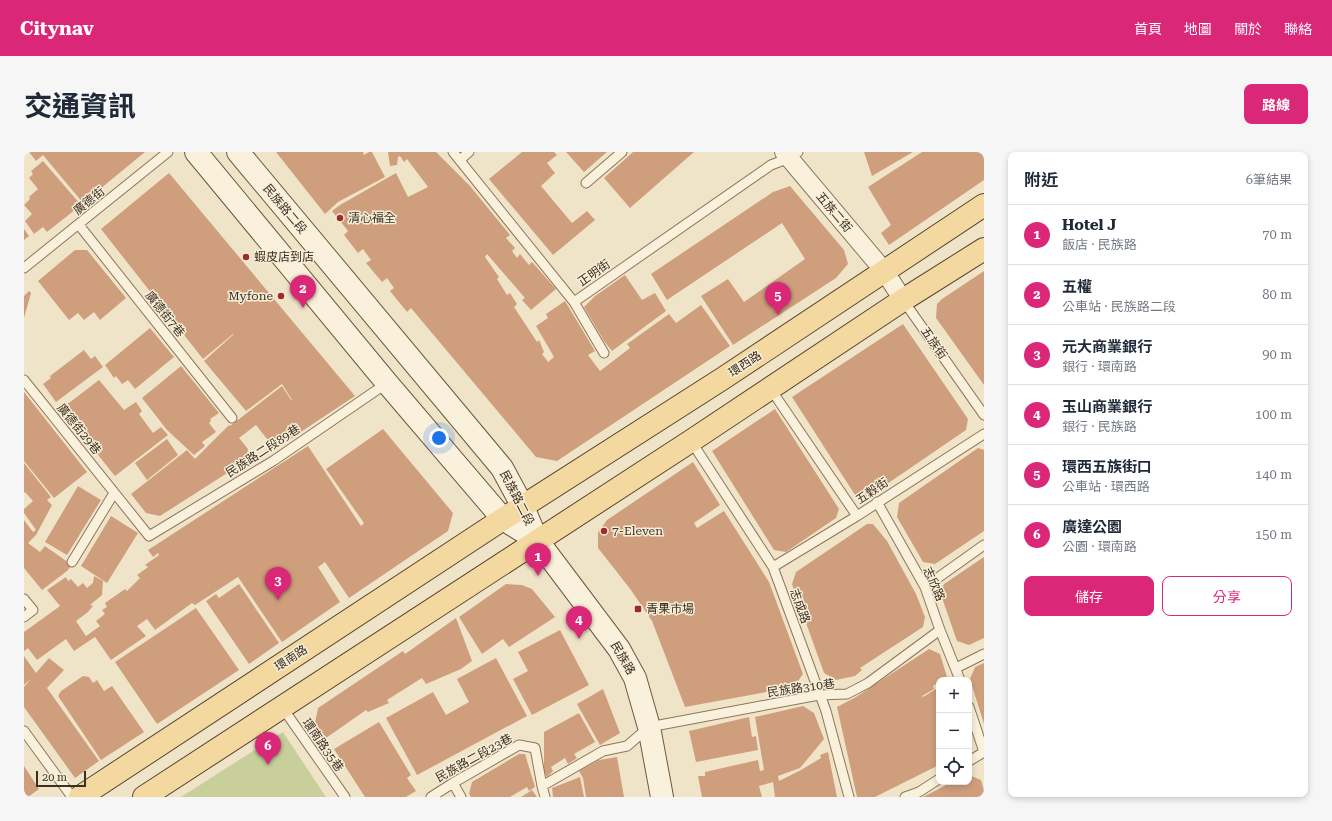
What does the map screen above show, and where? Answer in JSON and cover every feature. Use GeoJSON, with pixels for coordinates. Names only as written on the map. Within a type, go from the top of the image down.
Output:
{"type":"FeatureCollection","features":[{"type":"Feature","properties":{"kind":"main road","name":"民族路二段"},"geometry":{"type":"LineString","coordinates":[[196,152],[387,383],[503,519],[537,540]]}},
{"type":"Feature","properties":{"kind":"main road","name":"民族路二段"},"geometry":{"type":"LineString","coordinates":[[238,152],[502,468],[523,507],[537,540]]}},
{"type":"Feature","properties":{"kind":"main road","name":"環西路"},"geometry":{"type":"LineString","coordinates":[[503,519],[722,379],[984,205]]}},
{"type":"Feature","properties":{"kind":"main road"},"geometry":{"type":"LineString","coordinates":[[144,797],[691,441],[903,300],[984,249]]}},
{"type":"Feature","properties":{"kind":"main road","name":"環南路"},"geometry":{"type":"LineString","coordinates":[[80,797],[503,519]]}},
{"type":"Feature","properties":{"kind":"main road","name":"民族路"},"geometry":{"type":"LineString","coordinates":[[537,540],[620,649],[635,678],[648,726],[662,797]]}},
{"type":"Feature","properties":{"kind":"street","name":"五族二街"},"geometry":{"type":"LineString","coordinates":[[790,154],[884,272]]}},
{"type":"Feature","properties":{"kind":"street","name":"五族街"},"geometry":{"type":"LineString","coordinates":[[884,272],[903,300]]}},
{"type":"Feature","properties":{"kind":"lane","name":"廣德街"},"geometry":{"type":"LineString","coordinates":[[24,268],[168,152]]}},
{"type":"Feature","properties":{"kind":"lane","name":"正明街"},"geometry":{"type":"LineString","coordinates":[[453,152],[574,302],[771,165],[790,154]]}},
{"type":"Feature","properties":{"kind":"lane"},"geometry":{"type":"LineString","coordinates":[[460,160],[469,152]]}},
{"type":"Feature","properties":{"kind":"lane"},"geometry":{"type":"LineString","coordinates":[[586,184],[622,152]]}},
{"type":"Feature","properties":{"kind":"lane","name":"廣德街7巷"},"geometry":{"type":"LineString","coordinates":[[78,225],[232,418]]}},
{"type":"Feature","properties":{"kind":"lane","name":"五族街"},"geometry":{"type":"LineString","coordinates":[[903,300],[984,415]]}},
{"type":"Feature","properties":{"kind":"lane"},"geometry":{"type":"LineString","coordinates":[[574,302],[604,353]]}},
{"type":"Feature","properties":{"kind":"lane","name":"廣德街29巷"},"geometry":{"type":"LineString","coordinates":[[24,380],[149,536]]}},
{"type":"Feature","properties":{"kind":"lane","name":"民族路二段89巷"},"geometry":{"type":"LineString","coordinates":[[149,536],[273,461],[387,383]]}},
{"type":"Feature","properties":{"kind":"lane"},"geometry":{"type":"LineString","coordinates":[[770,388],[857,516]]}},
{"type":"Feature","properties":{"kind":"lane","name":"五穀街"},"geometry":{"type":"LineString","coordinates":[[772,567],[857,516],[984,434]]}},
{"type":"Feature","properties":{"kind":"lane","name":"志成路"},"geometry":{"type":"LineString","coordinates":[[691,441],[772,567],[826,711],[849,797]]}},
{"type":"Feature","properties":{"kind":"lane"},"geometry":{"type":"LineString","coordinates":[[72,562],[114,493]]}},
{"type":"Feature","properties":{"kind":"lane","name":"志欣路"},"geometry":{"type":"LineString","coordinates":[[877,502],[925,587],[959,677]]}},
{"type":"Feature","properties":{"kind":"lane"},"geometry":{"type":"LineString","coordinates":[[925,587],[984,545]]}},
{"type":"Feature","properties":{"kind":"lane"},"geometry":{"type":"LineString","coordinates":[[24,599],[33,610],[24,617]]}},
{"type":"Feature","properties":{"kind":"lane","name":"民族路310巷"},"geometry":{"type":"LineString","coordinates":[[648,726],[819,695],[847,694],[868,683],[940,630]]}},
{"type":"Feature","properties":{"kind":"lane"},"geometry":{"type":"LineString","coordinates":[[956,668],[984,654]]}},
{"type":"Feature","properties":{"kind":"lane","name":"環南路35巷"},"geometry":{"type":"LineString","coordinates":[[282,707],[345,797]]}},
{"type":"Feature","properties":{"kind":"lane"},"geometry":{"type":"LineString","coordinates":[[971,713],[984,752],[972,759]]}},
{"type":"Feature","properties":{"kind":"lane"},"geometry":{"type":"LineString","coordinates":[[545,797],[542,786],[603,751],[627,746],[648,726]]}},
{"type":"Feature","properties":{"kind":"lane"},"geometry":{"type":"LineString","coordinates":[[24,731],[72,797]]}},
{"type":"Feature","properties":{"kind":"lane","name":"民族路二段23巷"},"geometry":{"type":"LineString","coordinates":[[431,797],[452,783],[519,745],[535,748],[542,786]]}},
{"type":"Feature","properties":{"kind":"lane"},"geometry":{"type":"LineString","coordinates":[[905,797],[919,792],[936,781]]}},
{"type":"Feature","properties":{"kind":"lane"},"geometry":{"type":"LineString","coordinates":[[452,783],[461,797]]}},
{"type":"Feature","properties":{"kind":"green space"},"geometry":{"type":"Polygon","coordinates":[[[283,732],[326,797],[181,797],[283,732]]]}},
{"type":"Feature","properties":{"kind":"building"},"geometry":{"type":"Polygon","coordinates":[[[29,152],[145,152],[83,203],[43,155],[36,161],[29,152]]]}},
{"type":"Feature","properties":{"kind":"building"},"geometry":{"type":"Polygon","coordinates":[[[276,152],[363,152],[364,155],[372,152],[385,177],[338,202],[325,214],[276,152]]]}},
{"type":"Feature","properties":{"kind":"building"},"geometry":{"type":"Polygon","coordinates":[[[388,152],[436,152],[470,186],[510,235],[506,238],[515,248],[512,251],[517,258],[520,254],[529,265],[532,262],[556,289],[531,310],[522,300],[525,298],[487,254],[485,257],[499,277],[497,279],[507,295],[510,293],[517,304],[514,307],[537,342],[539,340],[544,352],[542,354],[548,362],[554,357],[536,326],[548,318],[546,314],[565,301],[595,351],[588,355],[600,371],[630,348],[627,344],[669,314],[676,323],[701,305],[730,346],[557,461],[536,457],[411,308],[407,312],[390,291],[394,288],[387,278],[382,282],[366,263],[371,260],[363,249],[358,253],[344,235],[348,231],[332,211],[396,173],[408,197],[428,187],[407,159],[404,162],[400,156],[398,157],[397,165],[390,166],[388,152]]]}},
{"type":"Feature","properties":{"kind":"building"},"geometry":{"type":"Polygon","coordinates":[[[522,152],[554,152],[557,155],[547,163],[555,173],[541,186],[572,223],[587,211],[595,220],[553,255],[489,179],[522,152]]]}},
{"type":"Feature","properties":{"kind":"building"},"geometry":{"type":"Polygon","coordinates":[[[566,152],[607,152],[584,172],[566,152]]]}},
{"type":"Feature","properties":{"kind":"building"},"geometry":{"type":"Polygon","coordinates":[[[633,152],[694,152],[630,208],[604,178],[633,152]]]}},
{"type":"Feature","properties":{"kind":"building"},"geometry":{"type":"Polygon","coordinates":[[[864,152],[913,152],[872,176],[864,152]]]}},
{"type":"Feature","properties":{"kind":"building"},"geometry":{"type":"Polygon","coordinates":[[[922,152],[984,152],[984,180],[889,245],[881,233],[891,225],[868,187],[922,152]]]}},
{"type":"Feature","properties":{"kind":"building"},"geometry":{"type":"Polygon","coordinates":[[[43,161],[81,205],[47,232],[43,227],[34,234],[25,221],[32,214],[24,205],[30,199],[29,197],[38,189],[29,178],[33,174],[31,171],[43,161]]]}},
{"type":"Feature","properties":{"kind":"building"},"geometry":{"type":"Polygon","coordinates":[[[169,173],[355,396],[275,449],[256,425],[239,438],[248,449],[246,461],[160,516],[146,513],[131,494],[187,450],[195,459],[229,425],[230,426],[282,386],[292,400],[282,384],[246,411],[204,361],[234,334],[203,359],[101,229],[169,173]]]}},
{"type":"Feature","properties":{"kind":"building"},"geometry":{"type":"Polygon","coordinates":[[[790,186],[844,250],[848,264],[836,278],[733,345],[701,296],[728,279],[744,302],[805,259],[782,223],[667,300],[651,274],[773,192],[790,186]]]}},
{"type":"Feature","properties":{"kind":"building"},"geometry":{"type":"Polygon","coordinates":[[[24,229],[29,236],[24,240],[24,229]]]}},
{"type":"Feature","properties":{"kind":"building"},"geometry":{"type":"Polygon","coordinates":[[[75,250],[87,250],[126,298],[100,320],[94,312],[84,320],[78,313],[69,320],[38,281],[75,250]]]}},
{"type":"Feature","properties":{"kind":"building"},"geometry":{"type":"Polygon","coordinates":[[[984,271],[984,385],[936,318],[937,304],[942,299],[984,271]]]}},
{"type":"Feature","properties":{"kind":"building"},"geometry":{"type":"Polygon","coordinates":[[[625,275],[642,300],[655,293],[666,311],[612,351],[604,341],[584,307],[595,296],[625,275]]]}},
{"type":"Feature","properties":{"kind":"building"},"geometry":{"type":"Polygon","coordinates":[[[29,291],[31,293],[24,318],[24,296],[29,291]]]}},
{"type":"Feature","properties":{"kind":"building"},"geometry":{"type":"Polygon","coordinates":[[[903,324],[968,419],[966,430],[868,497],[855,495],[792,397],[903,324]]]}},
{"type":"Feature","properties":{"kind":"building"},"geometry":{"type":"Polygon","coordinates":[[[150,328],[174,357],[135,389],[128,380],[122,384],[116,376],[114,378],[105,365],[150,328]]]}},
{"type":"Feature","properties":{"kind":"building"},"geometry":{"type":"Polygon","coordinates":[[[84,350],[91,359],[95,356],[103,367],[56,402],[43,384],[51,378],[50,376],[84,350]]]}},
{"type":"Feature","properties":{"kind":"building"},"geometry":{"type":"Polygon","coordinates":[[[181,366],[219,413],[210,419],[211,421],[209,423],[216,432],[202,442],[205,446],[194,455],[167,430],[142,398],[181,366]]]}},
{"type":"Feature","properties":{"kind":"building"},"geometry":{"type":"Polygon","coordinates":[[[99,380],[124,410],[136,402],[142,411],[139,414],[153,433],[161,427],[168,435],[115,476],[61,409],[99,380]]]}},
{"type":"Feature","properties":{"kind":"building"},"geometry":{"type":"Polygon","coordinates":[[[24,392],[87,472],[54,498],[24,461],[24,392]]]}},
{"type":"Feature","properties":{"kind":"building"},"geometry":{"type":"Polygon","coordinates":[[[775,409],[839,509],[836,518],[786,552],[774,550],[712,451],[775,409]]]}},
{"type":"Feature","properties":{"kind":"building"},"geometry":{"type":"Polygon","coordinates":[[[383,429],[453,513],[448,531],[349,598],[325,562],[318,567],[340,602],[282,642],[238,577],[195,605],[192,603],[155,630],[147,619],[137,626],[146,636],[111,660],[95,637],[74,651],[66,639],[37,660],[28,648],[24,651],[24,632],[60,606],[47,590],[66,577],[68,581],[71,579],[78,587],[83,583],[87,588],[93,583],[94,576],[103,581],[102,595],[90,605],[93,606],[88,612],[76,621],[86,636],[100,626],[96,621],[105,614],[102,610],[107,607],[105,603],[125,589],[127,591],[140,578],[137,575],[148,567],[145,565],[159,555],[158,553],[153,557],[148,550],[308,446],[361,526],[364,523],[326,469],[383,429]]]}},
{"type":"Feature","properties":{"kind":"building"},"geometry":{"type":"Polygon","coordinates":[[[167,439],[178,455],[147,480],[135,463],[167,439]]]}},
{"type":"Feature","properties":{"kind":"building"},"geometry":{"type":"Polygon","coordinates":[[[978,448],[984,450],[984,531],[935,564],[923,562],[897,517],[899,503],[978,448]]]}},
{"type":"Feature","properties":{"kind":"building"},"geometry":{"type":"Polygon","coordinates":[[[693,462],[720,505],[694,523],[697,528],[724,511],[769,582],[803,674],[794,687],[685,707],[652,621],[631,590],[598,548],[598,532],[607,520],[693,462]]]}},
{"type":"Feature","properties":{"kind":"building"},"geometry":{"type":"Polygon","coordinates":[[[24,463],[51,497],[47,500],[52,505],[36,535],[28,543],[40,552],[45,546],[72,565],[67,571],[42,590],[24,568],[24,520],[33,532],[36,530],[24,513],[24,509],[33,501],[25,492],[24,493],[24,463]]]}},
{"type":"Feature","properties":{"kind":"building"},"geometry":{"type":"Polygon","coordinates":[[[78,486],[101,500],[67,555],[45,542],[78,486]]]}},
{"type":"Feature","properties":{"kind":"building"},"geometry":{"type":"Polygon","coordinates":[[[111,516],[138,533],[107,583],[81,566],[111,516]]]}},
{"type":"Feature","properties":{"kind":"building"},"geometry":{"type":"Polygon","coordinates":[[[867,524],[873,524],[887,541],[916,594],[925,617],[923,627],[860,668],[862,670],[855,676],[836,680],[824,673],[792,584],[796,572],[867,524]]]}},
{"type":"Feature","properties":{"kind":"building"},"geometry":{"type":"Polygon","coordinates":[[[984,557],[984,638],[969,645],[957,641],[940,592],[944,584],[984,557]]]}},
{"type":"Feature","properties":{"kind":"building"},"geometry":{"type":"Polygon","coordinates":[[[239,584],[279,643],[249,664],[206,601],[216,594],[219,598],[239,584]]]}},
{"type":"Feature","properties":{"kind":"building"},"geometry":{"type":"Polygon","coordinates":[[[506,584],[522,585],[532,589],[555,617],[509,647],[503,639],[482,654],[459,617],[506,584]]]}},
{"type":"Feature","properties":{"kind":"building"},"geometry":{"type":"Polygon","coordinates":[[[196,608],[239,670],[157,724],[115,662],[196,608]]]}},
{"type":"Feature","properties":{"kind":"building"},"geometry":{"type":"Polygon","coordinates":[[[456,618],[472,661],[461,669],[426,684],[422,678],[387,700],[389,703],[368,712],[366,710],[326,738],[315,723],[318,708],[403,651],[405,654],[456,618]]]}},
{"type":"Feature","properties":{"kind":"building"},"geometry":{"type":"Polygon","coordinates":[[[560,630],[589,685],[532,715],[513,679],[528,671],[518,652],[560,630]]]}},
{"type":"Feature","properties":{"kind":"building"},"geometry":{"type":"Polygon","coordinates":[[[929,649],[940,654],[947,677],[936,677],[936,684],[933,686],[934,689],[922,696],[923,697],[936,689],[936,766],[875,797],[857,797],[837,707],[856,697],[929,649]]]}},
{"type":"Feature","properties":{"kind":"building"},"geometry":{"type":"Polygon","coordinates":[[[24,656],[36,673],[49,658],[64,670],[47,688],[99,761],[75,778],[24,707],[24,687],[31,679],[24,685],[24,656]]]}},
{"type":"Feature","properties":{"kind":"building"},"geometry":{"type":"Polygon","coordinates":[[[496,658],[527,716],[417,775],[386,718],[433,692],[446,715],[469,702],[457,679],[496,658]]]}},
{"type":"Feature","properties":{"kind":"building"},"geometry":{"type":"Polygon","coordinates":[[[984,663],[984,724],[972,685],[971,677],[975,667],[984,663]]]}},
{"type":"Feature","properties":{"kind":"building"},"geometry":{"type":"Polygon","coordinates":[[[83,676],[89,677],[93,683],[97,680],[104,691],[112,686],[144,732],[101,760],[58,696],[61,691],[83,676]]]}},
{"type":"Feature","properties":{"kind":"building"},"geometry":{"type":"Polygon","coordinates":[[[603,689],[620,733],[600,745],[577,704],[603,689]]]}},
{"type":"Feature","properties":{"kind":"building"},"geometry":{"type":"Polygon","coordinates":[[[803,706],[814,713],[824,739],[800,768],[778,776],[779,781],[801,770],[821,758],[820,755],[828,752],[837,797],[775,797],[773,782],[759,786],[762,797],[702,797],[698,776],[705,776],[705,772],[758,760],[760,771],[764,770],[755,717],[803,706]]]}},
{"type":"Feature","properties":{"kind":"building"},"geometry":{"type":"Polygon","coordinates":[[[579,713],[595,742],[574,754],[577,758],[568,764],[565,758],[551,767],[553,771],[547,777],[544,771],[544,732],[579,713]]]}},
{"type":"Feature","properties":{"kind":"building"},"geometry":{"type":"Polygon","coordinates":[[[749,717],[752,737],[756,736],[758,750],[696,762],[689,731],[749,717]]]}},
{"type":"Feature","properties":{"kind":"building"},"geometry":{"type":"Polygon","coordinates":[[[379,722],[411,775],[407,778],[416,791],[406,797],[365,797],[334,749],[379,722]]]}},
{"type":"Feature","properties":{"kind":"building"},"geometry":{"type":"Polygon","coordinates":[[[519,754],[525,754],[535,787],[529,791],[527,787],[510,797],[471,797],[469,794],[472,782],[519,754]]]}},
{"type":"Feature","properties":{"kind":"building"},"geometry":{"type":"Polygon","coordinates":[[[617,757],[624,797],[586,797],[583,778],[579,771],[599,760],[617,757]]]}},
{"type":"Feature","properties":{"kind":"building"},"geometry":{"type":"Polygon","coordinates":[[[24,766],[39,789],[28,797],[24,797],[24,766]]]}},
{"type":"Feature","properties":{"kind":"building"},"geometry":{"type":"Polygon","coordinates":[[[972,776],[981,780],[984,791],[984,797],[923,797],[946,785],[972,785],[972,776]]]}},
{"type":"Feature","properties":{"kind":"building"},"geometry":{"type":"Polygon","coordinates":[[[580,777],[584,797],[553,797],[552,788],[580,777]]]}},
{"type":"Feature","properties":{"kind":"building"},"geometry":{"type":"Polygon","coordinates":[[[532,790],[537,797],[521,797],[532,790]]]}},
{"type":"Feature","properties":{"kind":"place","name":"清心福全"},"geometry":{"type":"Point","coordinates":[340,218]}},
{"type":"Feature","properties":{"kind":"place","name":"蝦皮店到店"},"geometry":{"type":"Point","coordinates":[246,257]}},
{"type":"Feature","properties":{"kind":"place","name":"Myfone"},"geometry":{"type":"Point","coordinates":[281,296]}},
{"type":"Feature","properties":{"kind":"place","name":"五權"},"geometry":{"type":"Point","coordinates":[303,308]}},
{"type":"Feature","properties":{"kind":"place","name":"環西五族街口"},"geometry":{"type":"Point","coordinates":[778,315]}},
{"type":"Feature","properties":{"kind":"place","name":"7-Eleven"},"geometry":{"type":"Point","coordinates":[604,531]}},
{"type":"Feature","properties":{"kind":"place","name":"Hotel J"},"geometry":{"type":"Point","coordinates":[538,576]}},
{"type":"Feature","properties":{"kind":"place","name":"元大商業銀行"},"geometry":{"type":"Point","coordinates":[278,600]}},
{"type":"Feature","properties":{"kind":"place","name":"青果市場"},"geometry":{"type":"Point","coordinates":[638,609]}},
{"type":"Feature","properties":{"kind":"place","name":"玉山商業銀行"},"geometry":{"type":"Point","coordinates":[579,639]}},
{"type":"Feature","properties":{"kind":"place","name":"廣達公園"},"geometry":{"type":"Point","coordinates":[268,765]}}]}
